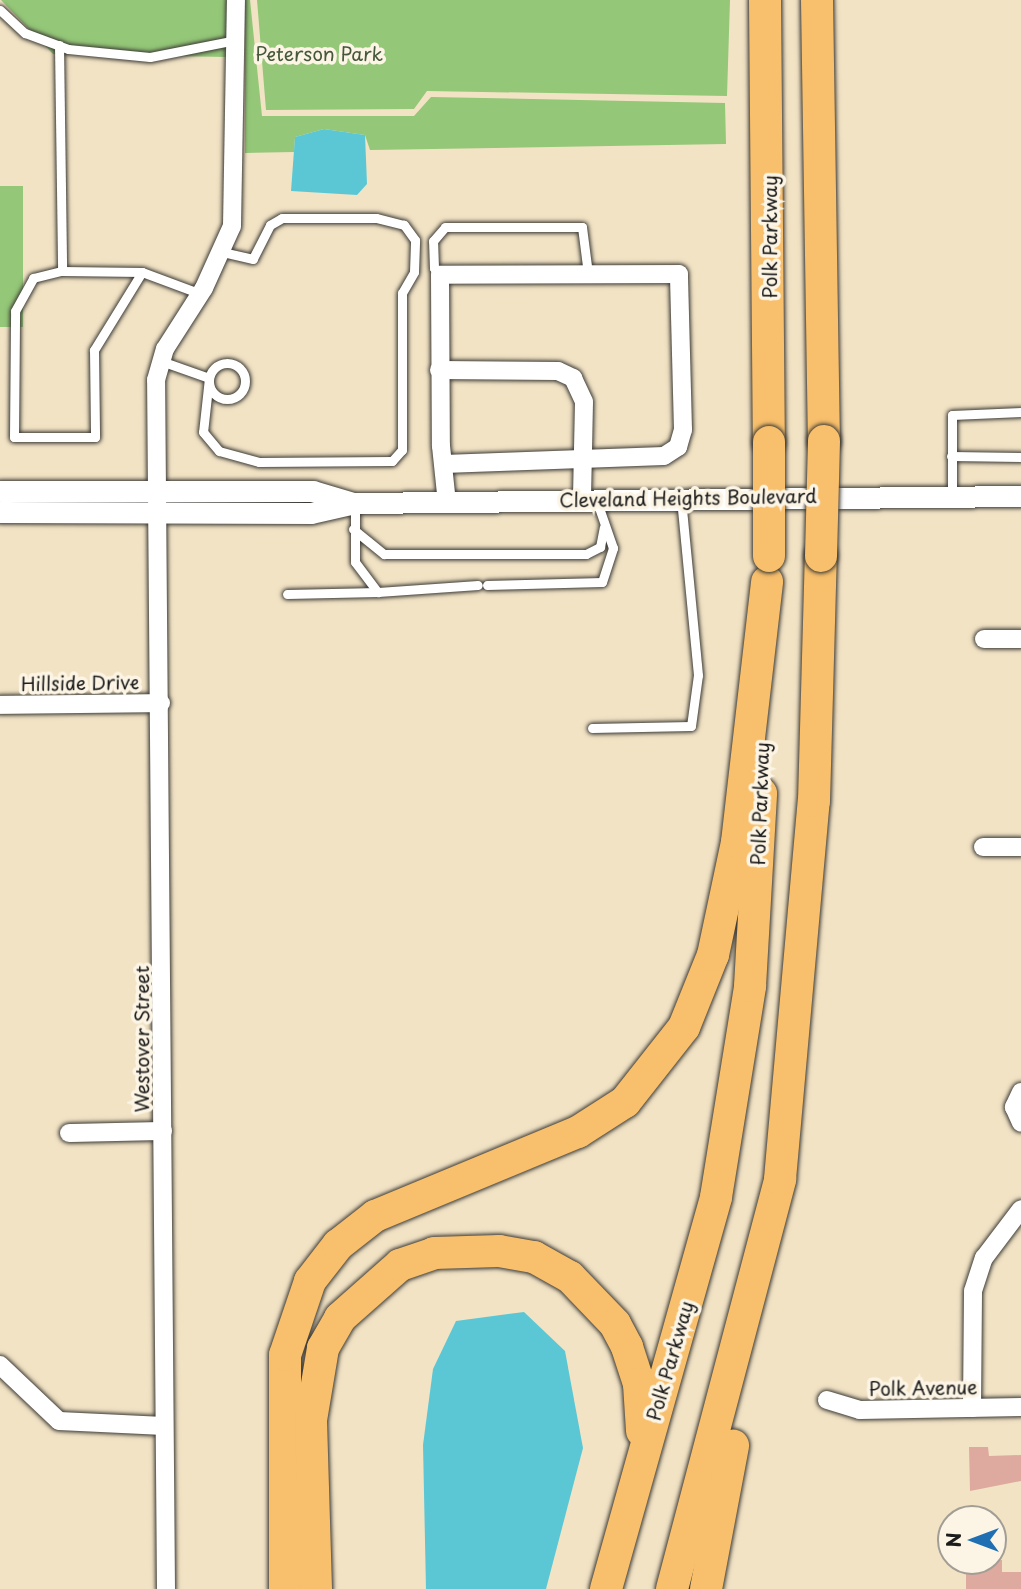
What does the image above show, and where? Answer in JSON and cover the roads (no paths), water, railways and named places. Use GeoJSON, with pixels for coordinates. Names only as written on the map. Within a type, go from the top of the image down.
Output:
{"type":"FeatureCollection","features":[{"type":"Feature","properties":{"kind":"highway","name":"Polk Parkway"},"geometry":{"type":"LineString","coordinates":[[608,1581],[716,1197],[750,986],[768,569],[765,0]]}},
{"type":"Feature","properties":{"kind":"highway"},"geometry":{"type":"LineString","coordinates":[[706,1589],[780,1180],[814,801],[824,442],[817,0]]}},
{"type":"Feature","properties":{"kind":"highway"},"geometry":{"type":"LineString","coordinates":[[285,1589],[285,1355],[310,1281],[338,1245],[375,1216],[578,1132],[625,1102],[684,1027],[713,955],[737,842],[768,569]]}},
{"type":"Feature","properties":{"kind":"highway"},"geometry":{"type":"LineString","coordinates":[[672,1589],[780,1180]]}},
{"type":"Feature","properties":{"kind":"highway"},"geometry":{"type":"LineString","coordinates":[[316,1589],[311,1420],[323,1348],[347,1310],[400,1265],[469,1251],[499,1251],[550,1264],[615,1324],[627,1347],[644,1421],[608,1581]]}},
{"type":"Feature","properties":{"kind":"street"},"geometry":{"type":"LineString","coordinates":[[161,361],[201,294],[222,252],[236,195],[236,0]]}},
{"type":"Feature","properties":{"kind":"street"},"geometry":{"type":"LineString","coordinates":[[444,464],[664,456],[678,447],[683,430],[679,274],[440,275],[439,370],[444,464],[447,503]]}},
{"type":"Feature","properties":{"kind":"street","name":"Westover Street"},"geometry":{"type":"LineString","coordinates":[[161,361],[158,489],[166,1589]]}},
{"type":"Feature","properties":{"kind":"street"},"geometry":{"type":"LineString","coordinates":[[439,370],[566,372],[584,402],[583,458],[589,498]]}},
{"type":"Feature","properties":{"kind":"street","name":"Cleveland Heights Boulevard"},"geometry":{"type":"LineString","coordinates":[[0,491],[313,491],[355,503]]}},
{"type":"Feature","properties":{"kind":"street","name":"Cleveland Heights Boulevard"},"geometry":{"type":"LineString","coordinates":[[0,512],[311,513],[355,503],[681,497],[1021,496]]}},
{"type":"Feature","properties":{"kind":"street"},"geometry":{"type":"LineString","coordinates":[[984,639],[1021,639]]}},
{"type":"Feature","properties":{"kind":"street","name":"Hillside Drive"},"geometry":{"type":"LineString","coordinates":[[0,705],[161,703]]}},
{"type":"Feature","properties":{"kind":"street"},"geometry":{"type":"LineString","coordinates":[[983,847],[1021,847]]}},
{"type":"Feature","properties":{"kind":"street"},"geometry":{"type":"LineString","coordinates":[[1021,1092],[1014,1107],[1021,1123]]}},
{"type":"Feature","properties":{"kind":"street"},"geometry":{"type":"LineString","coordinates":[[69,1133],[163,1131]]}},
{"type":"Feature","properties":{"kind":"street"},"geometry":{"type":"LineString","coordinates":[[972,1408],[972,1292],[984,1258],[1021,1209]]}},
{"type":"Feature","properties":{"kind":"street"},"geometry":{"type":"LineString","coordinates":[[0,1365],[59,1421],[164,1426]]}},
{"type":"Feature","properties":{"kind":"street","name":"Polk Avenue"},"geometry":{"type":"LineString","coordinates":[[827,1399],[860,1410],[1021,1407]]}},
{"type":"Feature","properties":{"kind":"lane"},"geometry":{"type":"LineString","coordinates":[[0,10],[25,33],[59,45],[150,57],[236,40]]}},
{"type":"Feature","properties":{"kind":"lane"},"geometry":{"type":"LineString","coordinates":[[59,45],[62,271]]}},
{"type":"Feature","properties":{"kind":"lane"},"geometry":{"type":"LineString","coordinates":[[209,378],[211,389],[225,399],[245,387],[244,374],[230,362],[215,367],[209,378],[201,405],[203,432],[219,451],[259,462],[392,461],[402,450],[402,293],[414,272],[415,240],[404,225],[376,218],[282,218],[270,225],[253,259],[222,252]]}},
{"type":"Feature","properties":{"kind":"lane"},"geometry":{"type":"LineString","coordinates":[[440,275],[434,268],[433,241],[444,227],[582,227],[588,274]]}},
{"type":"Feature","properties":{"kind":"lane"},"geometry":{"type":"LineString","coordinates":[[142,272],[94,350],[95,437],[14,438],[15,311],[33,278],[62,271],[142,272],[201,294]]}},
{"type":"Feature","properties":{"kind":"lane"},"geometry":{"type":"LineString","coordinates":[[161,361],[209,378]]}},
{"type":"Feature","properties":{"kind":"lane"},"geometry":{"type":"LineString","coordinates":[[952,496],[952,415],[1021,412]]}},
{"type":"Feature","properties":{"kind":"lane"},"geometry":{"type":"LineString","coordinates":[[951,456],[1021,457]]}},
{"type":"Feature","properties":{"kind":"lane"},"geometry":{"type":"LineString","coordinates":[[592,728],[691,726],[698,675],[681,497]]}},
{"type":"Feature","properties":{"kind":"lane"},"geometry":{"type":"LineString","coordinates":[[287,594],[602,582],[613,548],[589,498]]}},
{"type":"Feature","properties":{"kind":"lane"},"geometry":{"type":"LineString","coordinates":[[355,503],[355,562],[378,592]]}},
{"type":"Feature","properties":{"kind":"lane"},"geometry":{"type":"LineString","coordinates":[[353,529],[384,554],[586,554],[600,548],[604,527]]}},
{"type":"Feature","properties":{"kind":"water"},"geometry":{"type":"Polygon","coordinates":[[[324,129],[365,135],[367,184],[357,195],[291,191],[295,137],[324,129]]]}},
{"type":"Feature","properties":{"kind":"water"},"geometry":{"type":"Polygon","coordinates":[[[524,1312],[565,1351],[583,1448],[546,1589],[426,1589],[423,1445],[433,1369],[456,1321],[524,1312]]]}},
{"type":"Feature","properties":{"kind":"park label","name":"Peterson Park"},"geometry":{"type":"Point","coordinates":[319,54]}}]}
